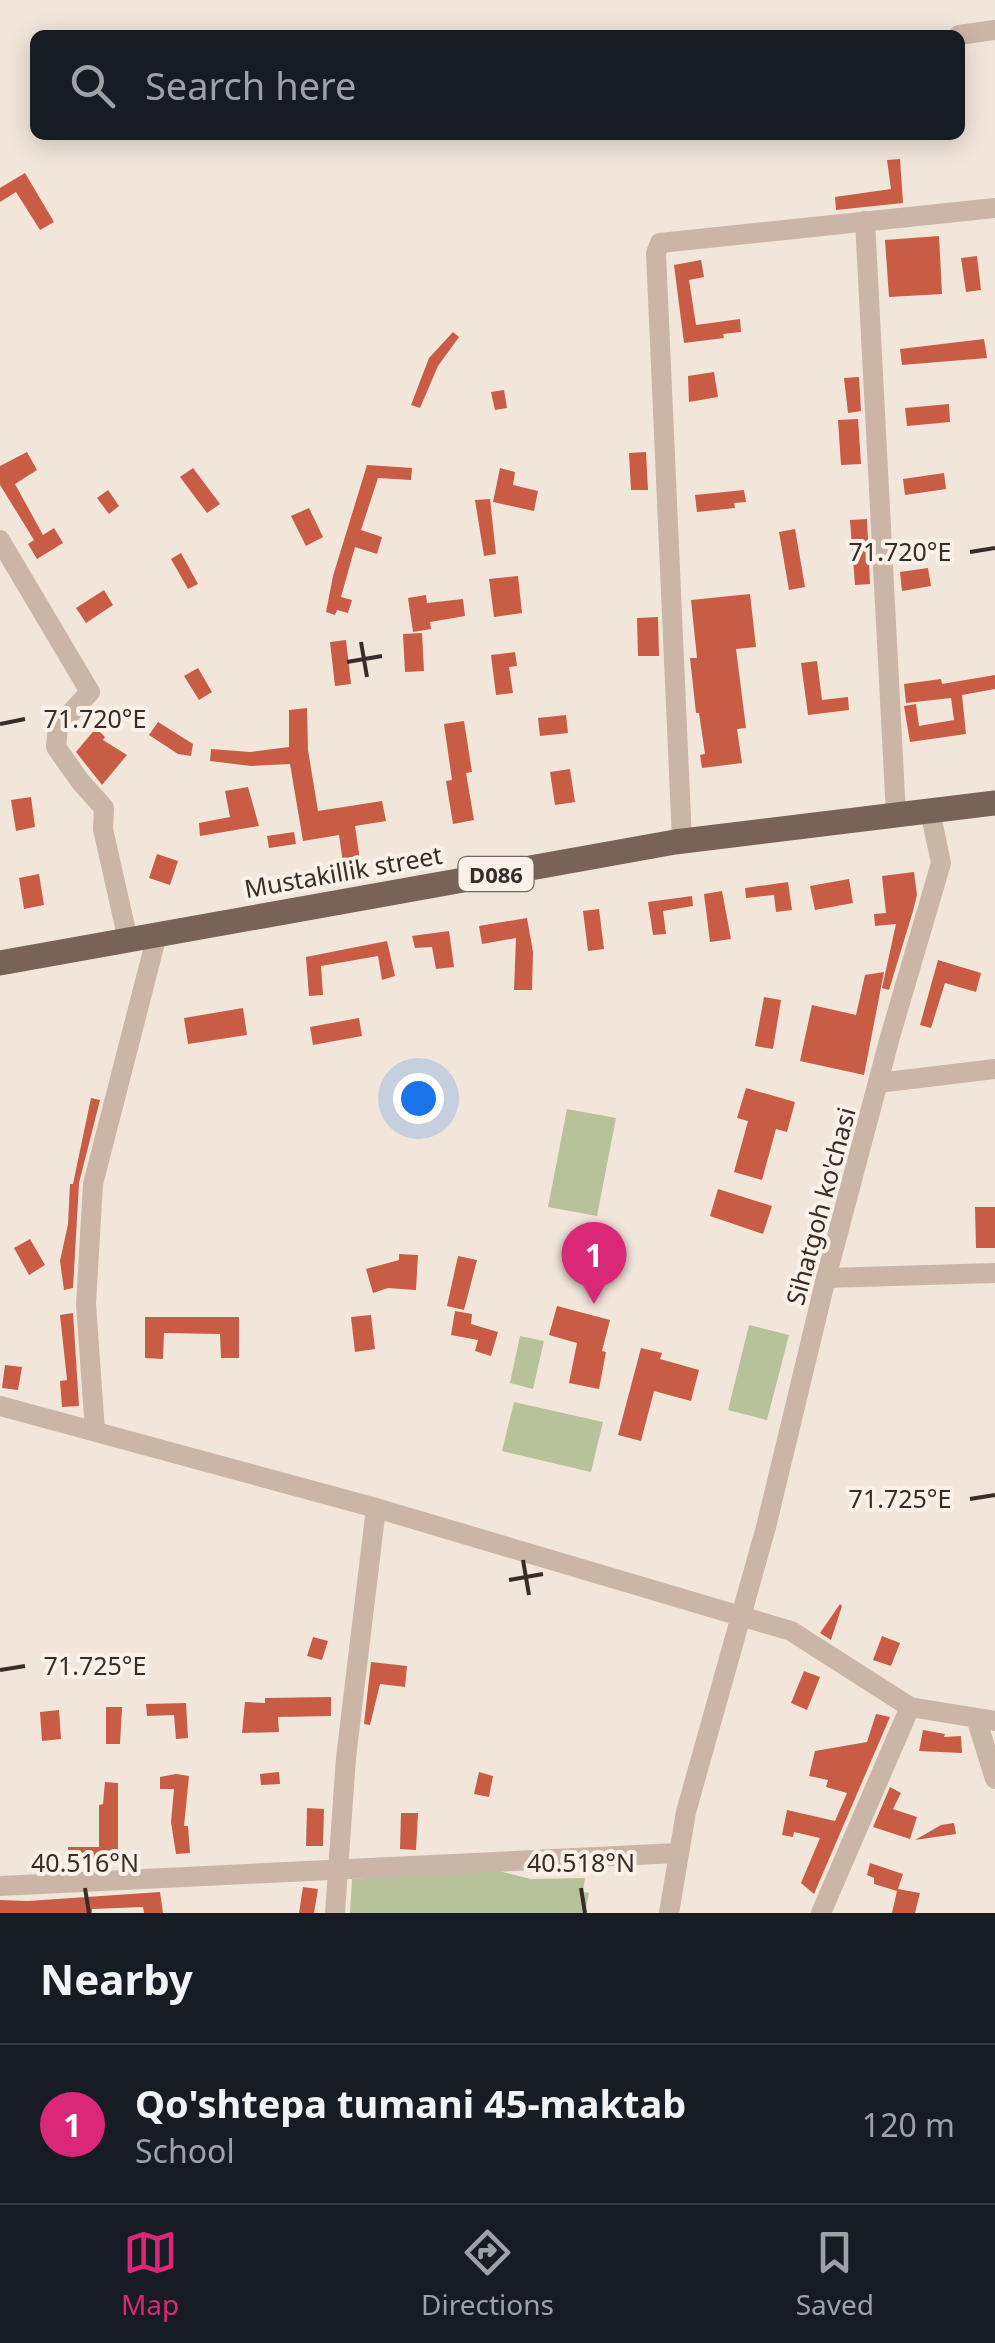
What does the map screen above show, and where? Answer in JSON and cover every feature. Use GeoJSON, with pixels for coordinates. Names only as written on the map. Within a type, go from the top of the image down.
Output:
{"type":"FeatureCollection","features":[{"type":"Feature","properties":{"kind":"main road","name":"Mustakillik street"},"geometry":{"type":"LineString","coordinates":[[0,963],[682,842],[995,802]]}},
{"type":"Feature","properties":{"kind":"street"},"geometry":{"type":"LineString","coordinates":[[965,34],[995,30]]}},
{"type":"Feature","properties":{"kind":"street"},"geometry":{"type":"LineString","coordinates":[[682,842],[656,253],[660,243],[995,208]]}},
{"type":"Feature","properties":{"kind":"street"},"geometry":{"type":"LineString","coordinates":[[866,221],[896,815]]}},
{"type":"Feature","properties":{"kind":"street"},"geometry":{"type":"LineString","coordinates":[[0,540],[90,692],[58,727],[56,747],[104,808],[103,829],[128,940]]}},
{"type":"Feature","properties":{"kind":"street","name":"Sihatgoh ko'chasi"},"geometry":{"type":"LineString","coordinates":[[669,1913],[677,1854],[766,1527],[826,1278],[941,863],[930,811]]}},
{"type":"Feature","properties":{"kind":"street"},"geometry":{"type":"LineString","coordinates":[[95,1431],[86,1304],[93,1184],[158,935]]}},
{"type":"Feature","properties":{"kind":"street"},"geometry":{"type":"LineString","coordinates":[[878,1083],[995,1069]]}},
{"type":"Feature","properties":{"kind":"street"},"geometry":{"type":"LineString","coordinates":[[826,1278],[995,1273]]}},
{"type":"Feature","properties":{"kind":"street"},"geometry":{"type":"LineString","coordinates":[[0,1406],[376,1508],[791,1631],[910,1707],[986,1719],[995,1779]]}},
{"type":"Feature","properties":{"kind":"street"},"geometry":{"type":"LineString","coordinates":[[335,1913],[346,1758],[376,1508]]}},
{"type":"Feature","properties":{"kind":"street"},"geometry":{"type":"LineString","coordinates":[[822,1913],[910,1707]]}},
{"type":"Feature","properties":{"kind":"street"},"geometry":{"type":"LineString","coordinates":[[0,1886],[677,1854]]}},
{"type":"Feature","properties":{"kind":"green space"},"geometry":{"type":"Polygon","coordinates":[[[567,1109],[616,1118],[597,1216],[548,1207],[567,1109]]]}},
{"type":"Feature","properties":{"kind":"green space"},"geometry":{"type":"Polygon","coordinates":[[[749,1325],[789,1335],[767,1420],[728,1410],[749,1325]]]}},
{"type":"Feature","properties":{"kind":"green space"},"geometry":{"type":"Polygon","coordinates":[[[520,1336],[544,1341],[533,1389],[510,1383],[520,1336]]]}},
{"type":"Feature","properties":{"kind":"green space"},"geometry":{"type":"Polygon","coordinates":[[[514,1402],[603,1422],[591,1472],[502,1451],[514,1402]]]}},
{"type":"Feature","properties":{"kind":"green space"},"geometry":{"type":"Polygon","coordinates":[[[491,1869],[531,1879],[585,1878],[583,1892],[589,1893],[585,1913],[350,1913],[352,1879],[491,1869]]]}},
{"type":"Feature","properties":{"kind":"building"},"geometry":{"type":"Polygon","coordinates":[[[900,159],[903,203],[836,210],[835,197],[891,189],[887,160],[900,159]]]}},
{"type":"Feature","properties":{"kind":"building"},"geometry":{"type":"Polygon","coordinates":[[[25,173],[54,222],[40,230],[16,192],[0,202],[0,188],[25,173]]]}},
{"type":"Feature","properties":{"kind":"building"},"geometry":{"type":"Polygon","coordinates":[[[939,236],[942,294],[889,297],[885,240],[939,236]]]}},
{"type":"Feature","properties":{"kind":"building"},"geometry":{"type":"Polygon","coordinates":[[[977,256],[981,290],[966,292],[961,258],[977,256]]]}},
{"type":"Feature","properties":{"kind":"building"},"geometry":{"type":"Polygon","coordinates":[[[701,260],[704,277],[689,280],[696,325],[740,319],[741,332],[684,343],[674,265],[701,260]]]}},
{"type":"Feature","properties":{"kind":"building"},"geometry":{"type":"Polygon","coordinates":[[[453,332],[459,337],[438,366],[420,408],[411,405],[429,358],[453,332]]]}},
{"type":"Feature","properties":{"kind":"building"},"geometry":{"type":"Polygon","coordinates":[[[984,339],[987,358],[902,365],[900,349],[984,339]]]}},
{"type":"Feature","properties":{"kind":"building"},"geometry":{"type":"Polygon","coordinates":[[[714,372],[718,397],[689,402],[688,376],[714,372]]]}},
{"type":"Feature","properties":{"kind":"building"},"geometry":{"type":"Polygon","coordinates":[[[859,377],[861,411],[848,413],[844,378],[859,377]]]}},
{"type":"Feature","properties":{"kind":"building"},"geometry":{"type":"Polygon","coordinates":[[[504,390],[507,408],[495,410],[491,392],[504,390]]]}},
{"type":"Feature","properties":{"kind":"building"},"geometry":{"type":"Polygon","coordinates":[[[949,404],[950,422],[907,426],[905,408],[949,404]]]}},
{"type":"Feature","properties":{"kind":"building"},"geometry":{"type":"Polygon","coordinates":[[[858,419],[861,464],[841,465],[838,420],[858,419]]]}},
{"type":"Feature","properties":{"kind":"building"},"geometry":{"type":"Polygon","coordinates":[[[27,452],[37,470],[15,484],[43,535],[54,528],[63,543],[37,559],[28,544],[34,540],[0,485],[0,466],[27,452]]]}},
{"type":"Feature","properties":{"kind":"building"},"geometry":{"type":"Polygon","coordinates":[[[646,452],[648,490],[631,490],[629,453],[646,452]]]}},
{"type":"Feature","properties":{"kind":"building"},"geometry":{"type":"Polygon","coordinates":[[[367,465],[412,468],[411,480],[378,478],[361,530],[382,537],[377,554],[355,547],[341,597],[352,600],[348,613],[337,610],[335,615],[326,612],[333,576],[367,465]]]}},
{"type":"Feature","properties":{"kind":"building"},"geometry":{"type":"Polygon","coordinates":[[[193,468],[220,504],[207,513],[180,477],[193,468]]]}},
{"type":"Feature","properties":{"kind":"building"},"geometry":{"type":"Polygon","coordinates":[[[500,468],[515,472],[513,485],[538,491],[534,511],[493,502],[500,468]]]}},
{"type":"Feature","properties":{"kind":"building"},"geometry":{"type":"Polygon","coordinates":[[[944,473],[946,489],[905,495],[903,479],[944,473]]]}},
{"type":"Feature","properties":{"kind":"building"},"geometry":{"type":"Polygon","coordinates":[[[108,490],[119,506],[109,514],[97,498],[108,490]]]}},
{"type":"Feature","properties":{"kind":"building"},"geometry":{"type":"Polygon","coordinates":[[[744,490],[746,502],[734,503],[735,508],[697,512],[695,495],[744,490]]]}},
{"type":"Feature","properties":{"kind":"building"},"geometry":{"type":"Polygon","coordinates":[[[490,499],[496,554],[484,556],[475,500],[490,499]]]}},
{"type":"Feature","properties":{"kind":"building"},"geometry":{"type":"Polygon","coordinates":[[[309,508],[323,537],[306,546],[291,516],[309,508]]]}},
{"type":"Feature","properties":{"kind":"building"},"geometry":{"type":"Polygon","coordinates":[[[867,519],[870,584],[855,585],[850,520],[867,519]]]}},
{"type":"Feature","properties":{"kind":"building"},"geometry":{"type":"Polygon","coordinates":[[[795,529],[805,587],[789,590],[779,532],[795,529]]]}},
{"type":"Feature","properties":{"kind":"building"},"geometry":{"type":"Polygon","coordinates":[[[181,553],[198,584],[188,589],[171,559],[181,553]]]}},
{"type":"Feature","properties":{"kind":"building"},"geometry":{"type":"Polygon","coordinates":[[[928,568],[931,586],[902,591],[900,572],[928,568]]]}},
{"type":"Feature","properties":{"kind":"building"},"geometry":{"type":"Polygon","coordinates":[[[518,576],[522,613],[494,617],[489,579],[518,576]]]}},
{"type":"Feature","properties":{"kind":"building"},"geometry":{"type":"Polygon","coordinates":[[[104,590],[113,605],[86,623],[76,608],[104,590]]]}},
{"type":"Feature","properties":{"kind":"building"},"geometry":{"type":"Polygon","coordinates":[[[750,594],[756,647],[736,649],[746,728],[737,729],[742,763],[702,768],[700,755],[705,754],[690,658],[697,658],[691,600],[750,594]]]}},
{"type":"Feature","properties":{"kind":"building"},"geometry":{"type":"Polygon","coordinates":[[[426,595],[427,603],[463,599],[465,616],[430,622],[431,629],[413,632],[408,598],[426,595]]]}},
{"type":"Feature","properties":{"kind":"building"},"geometry":{"type":"Polygon","coordinates":[[[658,617],[659,656],[638,656],[637,618],[658,617]]]}},
{"type":"Feature","properties":{"kind":"building"},"geometry":{"type":"Polygon","coordinates":[[[422,633],[424,671],[405,672],[403,634],[422,633]]]}},
{"type":"Feature","properties":{"kind":"building"},"geometry":{"type":"Polygon","coordinates":[[[346,640],[351,684],[335,686],[330,642],[346,640]]]}},
{"type":"Feature","properties":{"kind":"building"},"geometry":{"type":"Polygon","coordinates":[[[515,652],[517,666],[509,667],[513,693],[496,695],[491,655],[515,652]]]}},
{"type":"Feature","properties":{"kind":"building"},"geometry":{"type":"Polygon","coordinates":[[[817,661],[822,700],[848,697],[849,710],[808,715],[801,663],[817,661]]]}},
{"type":"Feature","properties":{"kind":"building"},"geometry":{"type":"Polygon","coordinates":[[[198,668],[212,692],[199,700],[184,676],[198,668]]]}},
{"type":"Feature","properties":{"kind":"building"},"geometry":{"type":"Polygon","coordinates":[[[995,675],[995,689],[962,695],[966,734],[910,742],[904,706],[916,704],[919,726],[954,720],[951,698],[906,703],[904,684],[941,679],[942,684],[995,675]]]}},
{"type":"Feature","properties":{"kind":"building"},"geometry":{"type":"Polygon","coordinates":[[[307,708],[308,750],[318,811],[382,801],[386,821],[355,826],[360,860],[343,863],[339,835],[303,841],[290,764],[251,766],[210,761],[211,749],[250,752],[289,747],[289,710],[307,708]]]}},
{"type":"Feature","properties":{"kind":"building"},"geometry":{"type":"Polygon","coordinates":[[[566,715],[568,733],[540,736],[538,718],[566,715]]]}},
{"type":"Feature","properties":{"kind":"building"},"geometry":{"type":"Polygon","coordinates":[[[464,721],[472,772],[466,773],[474,820],[453,824],[446,781],[452,780],[444,724],[464,721]]]}},
{"type":"Feature","properties":{"kind":"building"},"geometry":{"type":"Polygon","coordinates":[[[158,722],[193,744],[191,756],[178,754],[149,735],[158,722]]]}},
{"type":"Feature","properties":{"kind":"building"},"geometry":{"type":"Polygon","coordinates":[[[96,728],[105,737],[103,740],[127,755],[102,785],[76,752],[96,728]]]}},
{"type":"Feature","properties":{"kind":"building"},"geometry":{"type":"Polygon","coordinates":[[[570,769],[575,802],[555,805],[550,772],[570,769]]]}},
{"type":"Feature","properties":{"kind":"building"},"geometry":{"type":"Polygon","coordinates":[[[248,787],[259,826],[200,836],[199,823],[230,817],[225,791],[248,787]]]}},
{"type":"Feature","properties":{"kind":"building"},"geometry":{"type":"Polygon","coordinates":[[[31,797],[35,827],[16,831],[11,800],[31,797]]]}},
{"type":"Feature","properties":{"kind":"building"},"geometry":{"type":"Polygon","coordinates":[[[294,832],[296,844],[269,848],[267,836],[294,832]]]}},
{"type":"Feature","properties":{"kind":"building"},"geometry":{"type":"Polygon","coordinates":[[[157,854],[178,861],[170,885],[149,878],[157,854]]]}},
{"type":"Feature","properties":{"kind":"building"},"geometry":{"type":"Polygon","coordinates":[[[914,872],[917,895],[889,990],[882,988],[896,924],[875,926],[874,914],[886,913],[882,876],[914,872]]]}},
{"type":"Feature","properties":{"kind":"building"},"geometry":{"type":"Polygon","coordinates":[[[39,874],[44,905],[24,909],[19,878],[39,874]]]}},
{"type":"Feature","properties":{"kind":"building"},"geometry":{"type":"Polygon","coordinates":[[[849,879],[853,903],[815,910],[810,886],[849,879]]]}},
{"type":"Feature","properties":{"kind":"building"},"geometry":{"type":"Polygon","coordinates":[[[788,882],[792,910],[776,912],[774,895],[746,898],[745,888],[788,882]]]}},
{"type":"Feature","properties":{"kind":"building"},"geometry":{"type":"Polygon","coordinates":[[[722,891],[731,939],[710,942],[704,894],[722,891]]]}},
{"type":"Feature","properties":{"kind":"building"},"geometry":{"type":"Polygon","coordinates":[[[692,896],[693,906],[663,911],[666,934],[653,935],[648,902],[692,896]]]}},
{"type":"Feature","properties":{"kind":"building"},"geometry":{"type":"Polygon","coordinates":[[[599,909],[604,949],[588,951],[583,911],[599,909]]]}},
{"type":"Feature","properties":{"kind":"building"},"geometry":{"type":"Polygon","coordinates":[[[527,918],[533,952],[532,990],[514,990],[516,938],[482,944],[479,926],[527,918]]]}},
{"type":"Feature","properties":{"kind":"building"},"geometry":{"type":"Polygon","coordinates":[[[449,931],[454,967],[436,969],[432,947],[415,948],[412,936],[449,931]]]}},
{"type":"Feature","properties":{"kind":"building"},"geometry":{"type":"Polygon","coordinates":[[[387,941],[395,976],[382,980],[378,956],[321,966],[323,995],[309,996],[306,957],[387,941]]]}},
{"type":"Feature","properties":{"kind":"building"},"geometry":{"type":"Polygon","coordinates":[[[938,960],[981,973],[976,992],[945,983],[931,1028],[920,1025],[938,960]]]}},
{"type":"Feature","properties":{"kind":"building"},"geometry":{"type":"Polygon","coordinates":[[[884,972],[864,1075],[800,1061],[812,1005],[856,1015],[865,975],[884,972]]]}},
{"type":"Feature","properties":{"kind":"building"},"geometry":{"type":"Polygon","coordinates":[[[764,997],[781,1000],[773,1049],[755,1046],[764,997]]]}},
{"type":"Feature","properties":{"kind":"building"},"geometry":{"type":"Polygon","coordinates":[[[243,1008],[247,1035],[188,1044],[184,1018],[243,1008]]]}},
{"type":"Feature","properties":{"kind":"building"},"geometry":{"type":"Polygon","coordinates":[[[359,1018],[362,1036],[313,1045],[310,1027],[359,1018]]]}},
{"type":"Feature","properties":{"kind":"building"},"geometry":{"type":"Polygon","coordinates":[[[746,1088],[795,1102],[787,1132],[776,1129],[762,1180],[734,1172],[748,1121],[737,1118],[746,1088]]]}},
{"type":"Feature","properties":{"kind":"building"},"geometry":{"type":"Polygon","coordinates":[[[91,1098],[100,1100],[79,1183],[73,1288],[64,1290],[60,1261],[68,1224],[70,1184],[91,1098]]]}},
{"type":"Feature","properties":{"kind":"building"},"geometry":{"type":"Polygon","coordinates":[[[718,1189],[772,1206],[763,1234],[710,1216],[718,1189]]]}},
{"type":"Feature","properties":{"kind":"building"},"geometry":{"type":"Polygon","coordinates":[[[975,1207],[995,1207],[995,1248],[976,1248],[975,1207]]]}},
{"type":"Feature","properties":{"kind":"building"},"geometry":{"type":"Polygon","coordinates":[[[30,1239],[45,1265],[29,1275],[14,1248],[30,1239]]]}},
{"type":"Feature","properties":{"kind":"building"},"geometry":{"type":"Polygon","coordinates":[[[399,1254],[418,1255],[416,1290],[388,1288],[373,1293],[366,1269],[399,1260],[399,1254]]]}},
{"type":"Feature","properties":{"kind":"building"},"geometry":{"type":"Polygon","coordinates":[[[458,1256],[477,1260],[464,1310],[447,1306],[458,1256]]]}},
{"type":"Feature","properties":{"kind":"building"},"geometry":{"type":"Polygon","coordinates":[[[557,1306],[610,1320],[602,1351],[606,1352],[599,1389],[569,1383],[577,1343],[549,1335],[557,1306]]]}},
{"type":"Feature","properties":{"kind":"building"},"geometry":{"type":"Polygon","coordinates":[[[455,1311],[472,1314],[471,1324],[498,1332],[491,1356],[475,1351],[478,1340],[451,1335],[455,1311]]]}},
{"type":"Feature","properties":{"kind":"building"},"geometry":{"type":"Polygon","coordinates":[[[73,1313],[79,1406],[62,1407],[60,1381],[67,1380],[60,1315],[73,1313]]]}},
{"type":"Feature","properties":{"kind":"building"},"geometry":{"type":"Polygon","coordinates":[[[371,1315],[375,1349],[355,1352],[351,1317],[371,1315]]]}},
{"type":"Feature","properties":{"kind":"building"},"geometry":{"type":"Polygon","coordinates":[[[145,1317],[239,1317],[239,1358],[221,1358],[220,1334],[164,1333],[163,1359],[145,1358],[145,1317]]]}},
{"type":"Feature","properties":{"kind":"building"},"geometry":{"type":"Polygon","coordinates":[[[641,1348],[662,1353],[660,1359],[699,1370],[691,1401],[654,1391],[641,1441],[618,1435],[641,1348]]]}},
{"type":"Feature","properties":{"kind":"building"},"geometry":{"type":"Polygon","coordinates":[[[5,1365],[22,1367],[18,1390],[2,1388],[5,1365]]]}},
{"type":"Feature","properties":{"kind":"building"},"geometry":{"type":"Polygon","coordinates":[[[842,1606],[831,1640],[820,1633],[842,1606]]]}},
{"type":"Feature","properties":{"kind":"building"},"geometry":{"type":"Polygon","coordinates":[[[882,1636],[900,1643],[891,1666],[873,1660],[882,1636]]]}},
{"type":"Feature","properties":{"kind":"building"},"geometry":{"type":"Polygon","coordinates":[[[313,1637],[328,1641],[322,1660],[307,1656],[313,1637]]]}},
{"type":"Feature","properties":{"kind":"building"},"geometry":{"type":"Polygon","coordinates":[[[371,1662],[407,1666],[405,1687],[380,1684],[370,1725],[364,1724],[371,1662]]]}},
{"type":"Feature","properties":{"kind":"building"},"geometry":{"type":"Polygon","coordinates":[[[804,1671],[820,1677],[807,1710],[791,1703],[804,1671]]]}},
{"type":"Feature","properties":{"kind":"building"},"geometry":{"type":"Polygon","coordinates":[[[331,1697],[331,1716],[278,1717],[279,1732],[242,1733],[245,1702],[331,1697]]]}},
{"type":"Feature","properties":{"kind":"building"},"geometry":{"type":"Polygon","coordinates":[[[186,1703],[188,1738],[176,1739],[174,1715],[147,1716],[146,1704],[186,1703]]]}},
{"type":"Feature","properties":{"kind":"building"},"geometry":{"type":"Polygon","coordinates":[[[106,1707],[122,1707],[120,1744],[106,1744],[106,1707]]]}},
{"type":"Feature","properties":{"kind":"building"},"geometry":{"type":"Polygon","coordinates":[[[59,1710],[61,1739],[42,1741],[40,1712],[59,1710]]]}},
{"type":"Feature","properties":{"kind":"building"},"geometry":{"type":"Polygon","coordinates":[[[876,1714],[890,1717],[814,1894],[801,1883],[820,1838],[794,1832],[793,1837],[782,1835],[787,1810],[835,1821],[847,1793],[826,1787],[828,1780],[809,1776],[815,1751],[867,1742],[876,1714]]]}},
{"type":"Feature","properties":{"kind":"building"},"geometry":{"type":"Polygon","coordinates":[[[923,1730],[945,1734],[944,1737],[961,1736],[962,1753],[919,1751],[923,1730]]]}},
{"type":"Feature","properties":{"kind":"building"},"geometry":{"type":"Polygon","coordinates":[[[279,1772],[280,1784],[261,1785],[260,1774],[279,1772]]]}},
{"type":"Feature","properties":{"kind":"building"},"geometry":{"type":"Polygon","coordinates":[[[479,1772],[493,1776],[489,1797],[474,1794],[479,1772]]]}},
{"type":"Feature","properties":{"kind":"building"},"geometry":{"type":"Polygon","coordinates":[[[189,1776],[184,1826],[188,1826],[190,1853],[176,1854],[171,1822],[174,1789],[160,1789],[160,1777],[189,1776]]]}},
{"type":"Feature","properties":{"kind":"building"},"geometry":{"type":"Polygon","coordinates":[[[105,1782],[118,1783],[118,1859],[68,1860],[68,1847],[99,1847],[99,1805],[103,1804],[105,1782]]]}},
{"type":"Feature","properties":{"kind":"building"},"geometry":{"type":"Polygon","coordinates":[[[890,1787],[901,1793],[893,1809],[917,1817],[910,1839],[873,1827],[890,1787]]]}},
{"type":"Feature","properties":{"kind":"building"},"geometry":{"type":"Polygon","coordinates":[[[307,1808],[324,1809],[323,1846],[306,1846],[307,1808]]]}},
{"type":"Feature","properties":{"kind":"building"},"geometry":{"type":"Polygon","coordinates":[[[401,1813],[418,1813],[416,1850],[400,1849],[401,1813]]]}},
{"type":"Feature","properties":{"kind":"building"},"geometry":{"type":"Polygon","coordinates":[[[954,1823],[956,1834],[915,1840],[941,1825],[954,1823]]]}},
{"type":"Feature","properties":{"kind":"building"},"geometry":{"type":"Polygon","coordinates":[[[870,1863],[903,1874],[898,1889],[920,1893],[915,1913],[892,1913],[897,1891],[874,1884],[874,1878],[867,1875],[870,1863]]]}},
{"type":"Feature","properties":{"kind":"building"},"geometry":{"type":"Polygon","coordinates":[[[303,1887],[318,1889],[314,1913],[299,1913],[303,1887]]]}},
{"type":"Feature","properties":{"kind":"building"},"geometry":{"type":"Polygon","coordinates":[[[160,1892],[163,1913],[144,1913],[143,1907],[92,1909],[92,1913],[0,1913],[0,1900],[160,1892]]]}},
{"type":"Feature","properties":{"kind":"place","name":"Qo'shtepa tumani 45-maktab"},"geometry":{"type":"Point","coordinates":[594,1304]}}]}
